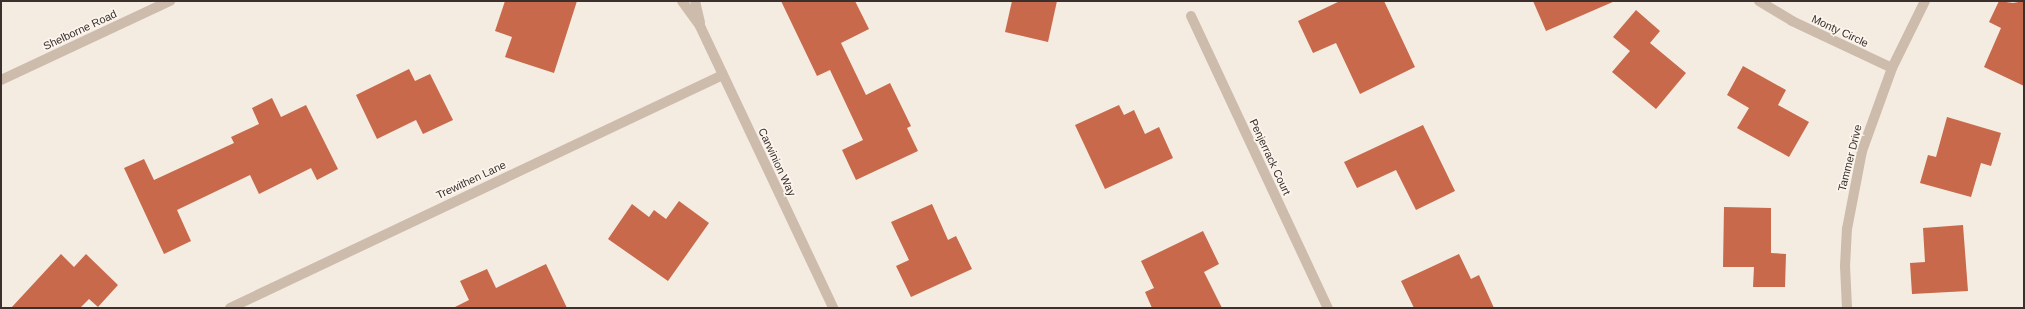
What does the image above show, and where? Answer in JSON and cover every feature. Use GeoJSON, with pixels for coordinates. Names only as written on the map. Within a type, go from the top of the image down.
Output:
{"type":"FeatureCollection","features":[{"type":"Feature","properties":{"kind":"street","name":"Shelborne Road"},"geometry":{"type":"LineString","coordinates":[[1,80],[170,1]]}},
{"type":"Feature","properties":{"kind":"street","name":"Carwinion Way"},"geometry":{"type":"LineString","coordinates":[[682,1],[700,26],[833,308]]}},
{"type":"Feature","properties":{"kind":"street","name":"Carwinion Way"},"geometry":{"type":"LineString","coordinates":[[695,1],[700,26]]}},
{"type":"Feature","properties":{"kind":"street","name":"Monty Circle"},"geometry":{"type":"LineString","coordinates":[[1759,1],[1792,21],[1892,68]]}},
{"type":"Feature","properties":{"kind":"street","name":"Tammer Drive"},"geometry":{"type":"LineString","coordinates":[[1847,308],[1845,266],[1852,196],[1862,151],[1892,68],[1924,1]]}},
{"type":"Feature","properties":{"kind":"street","name":"Penjerrack Court"},"geometry":{"type":"LineString","coordinates":[[1190,16],[1328,308]]}},
{"type":"Feature","properties":{"kind":"street","name":"Trewithen Lane"},"geometry":{"type":"LineString","coordinates":[[230,308],[723,75]]}},
{"type":"Feature","properties":{"kind":"building"},"geometry":{"type":"Polygon","coordinates":[[[505,1],[577,1],[554,73],[505,57],[512,37],[495,31],[505,1]]]}},
{"type":"Feature","properties":{"kind":"building"},"geometry":{"type":"Polygon","coordinates":[[[781,1],[855,1],[869,29],[841,43],[866,95],[890,83],[911,126],[907,128],[918,151],[856,180],[842,150],[863,140],[830,70],[817,76],[781,1]]]}},
{"type":"Feature","properties":{"kind":"building"},"geometry":{"type":"Polygon","coordinates":[[[1012,1],[1057,1],[1048,42],[1005,32],[1012,1]]]}},
{"type":"Feature","properties":{"kind":"building"},"geometry":{"type":"Polygon","coordinates":[[[1340,1],[1384,1],[1415,67],[1360,94],[1336,43],[1313,53],[1298,21],[1340,1]]]}},
{"type":"Feature","properties":{"kind":"building"},"geometry":{"type":"Polygon","coordinates":[[[1533,1],[1615,1],[1546,31],[1533,1]]]}},
{"type":"Feature","properties":{"kind":"building"},"geometry":{"type":"Polygon","coordinates":[[[1999,1],[2013,3],[2024,1],[2024,86],[1984,67],[2001,28],[1989,22],[1999,1]]]}},
{"type":"Feature","properties":{"kind":"building"},"geometry":{"type":"Polygon","coordinates":[[[1636,10],[1660,31],[1650,43],[1686,73],[1656,109],[1612,72],[1630,51],[1613,37],[1636,10]]]}},
{"type":"Feature","properties":{"kind":"building"},"geometry":{"type":"Polygon","coordinates":[[[1743,66],[1786,90],[1778,105],[1809,122],[1789,157],[1737,128],[1749,108],[1727,95],[1743,66]]]}},
{"type":"Feature","properties":{"kind":"building"},"geometry":{"type":"Polygon","coordinates":[[[409,69],[415,81],[430,74],[453,120],[423,134],[416,120],[377,139],[356,95],[409,69]]]}},
{"type":"Feature","properties":{"kind":"building"},"geometry":{"type":"Polygon","coordinates":[[[272,98],[281,117],[306,105],[338,169],[317,180],[311,168],[259,194],[250,175],[177,210],[191,241],[164,254],[124,168],[144,159],[154,180],[234,143],[231,137],[259,124],[252,108],[272,98]]]}},
{"type":"Feature","properties":{"kind":"building"},"geometry":{"type":"Polygon","coordinates":[[[1119,105],[1124,115],[1134,110],[1145,134],[1159,127],[1173,158],[1105,189],[1075,125],[1119,105]]]}},
{"type":"Feature","properties":{"kind":"building"},"geometry":{"type":"Polygon","coordinates":[[[1947,117],[2001,133],[1991,166],[1981,163],[1971,197],[1920,183],[1928,155],[1936,157],[1947,117]]]}},
{"type":"Feature","properties":{"kind":"building"},"geometry":{"type":"Polygon","coordinates":[[[1423,125],[1455,191],[1416,210],[1396,170],[1357,188],[1344,162],[1423,125]]]}},
{"type":"Feature","properties":{"kind":"building"},"geometry":{"type":"Polygon","coordinates":[[[679,201],[709,223],[668,281],[608,239],[632,204],[649,217],[654,210],[666,219],[679,201]]]}},
{"type":"Feature","properties":{"kind":"building"},"geometry":{"type":"Polygon","coordinates":[[[932,204],[948,240],[956,236],[972,269],[911,297],[896,266],[909,260],[891,222],[932,204]]]}},
{"type":"Feature","properties":{"kind":"building"},"geometry":{"type":"Polygon","coordinates":[[[1724,207],[1771,208],[1771,253],[1786,254],[1785,287],[1753,287],[1754,267],[1723,267],[1724,207]]]}},
{"type":"Feature","properties":{"kind":"building"},"geometry":{"type":"Polygon","coordinates":[[[1963,225],[1968,291],[1912,294],[1910,263],[1925,262],[1923,228],[1963,225]]]}},
{"type":"Feature","properties":{"kind":"building"},"geometry":{"type":"Polygon","coordinates":[[[1203,231],[1219,264],[1204,272],[1222,308],[1152,308],[1145,292],[1154,288],[1141,261],[1203,231]]]}},
{"type":"Feature","properties":{"kind":"building"},"geometry":{"type":"Polygon","coordinates":[[[61,254],[74,267],[86,254],[118,285],[98,307],[89,299],[80,308],[11,308],[61,254]]]}},
{"type":"Feature","properties":{"kind":"building"},"geometry":{"type":"Polygon","coordinates":[[[1459,254],[1471,279],[1479,275],[1494,308],[1414,308],[1401,281],[1459,254]]]}},
{"type":"Feature","properties":{"kind":"building"},"geometry":{"type":"Polygon","coordinates":[[[546,264],[567,308],[453,308],[469,300],[460,281],[487,269],[496,288],[546,264]]]}}]}
